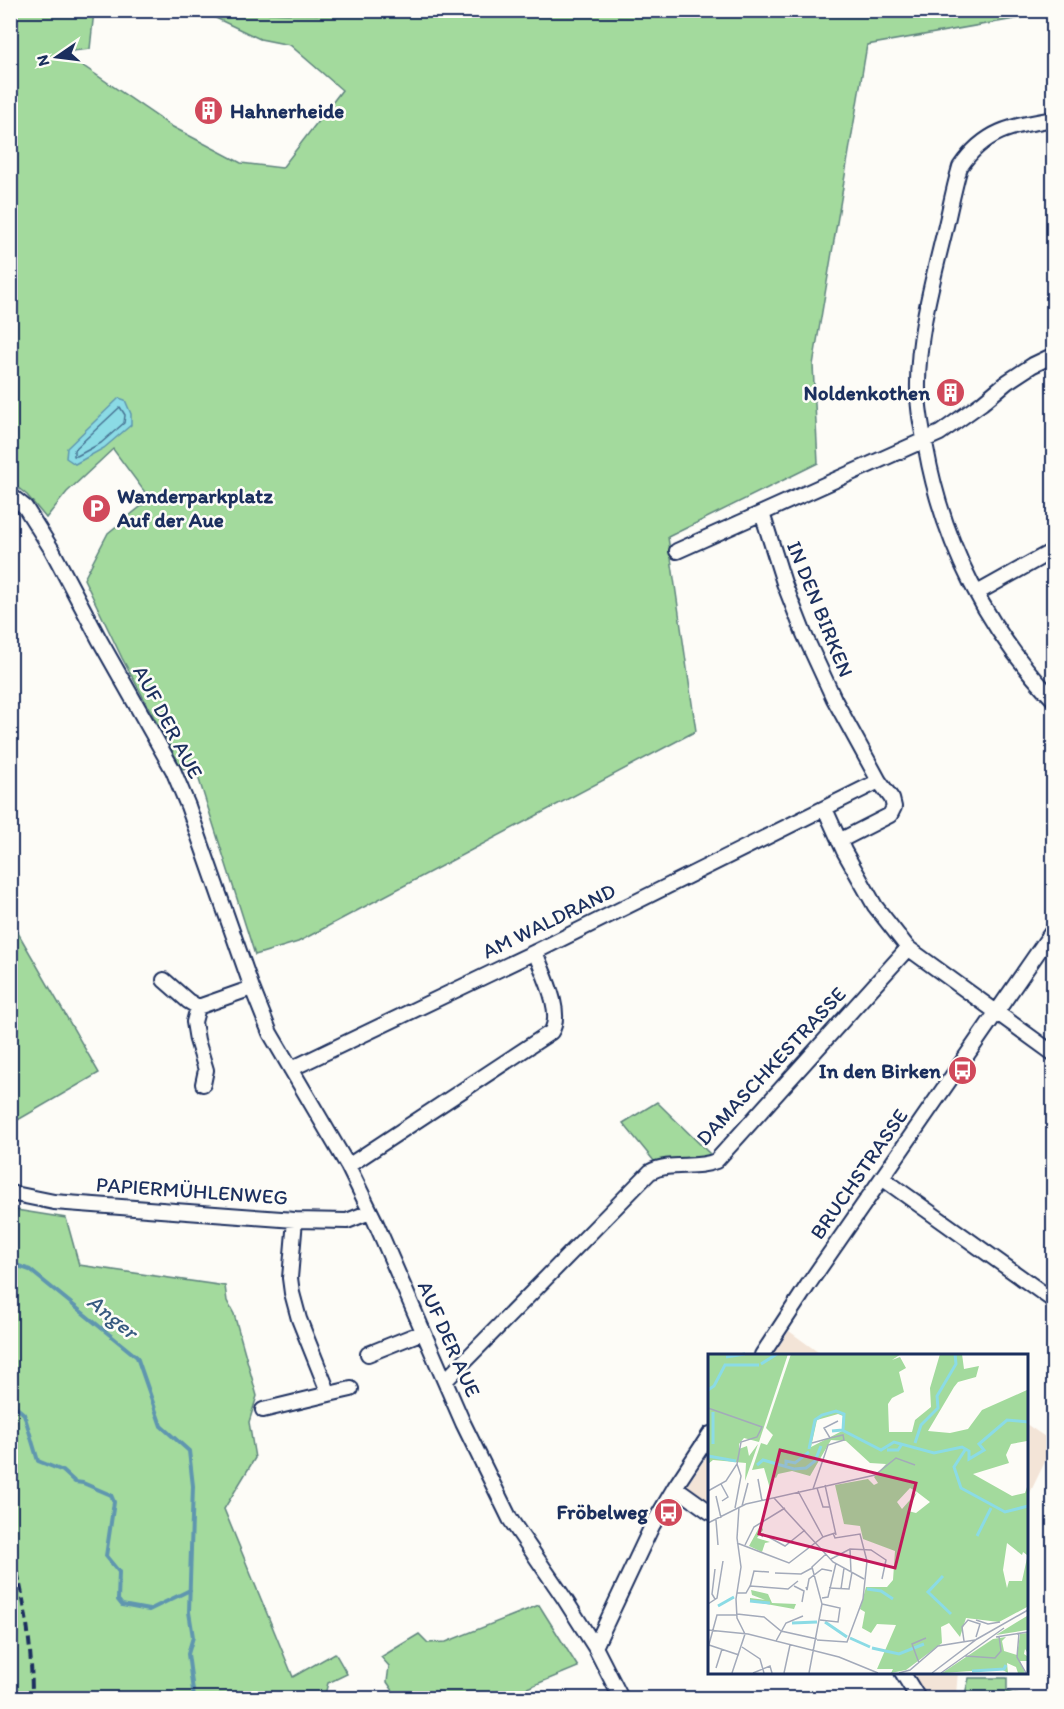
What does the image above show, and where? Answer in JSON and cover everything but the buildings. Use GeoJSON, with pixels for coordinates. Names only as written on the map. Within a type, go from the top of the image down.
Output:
{"type":"FeatureCollection","features":[{"type":"Feature","properties":{"kind":"street"},"geometry":{"type":"LineString","coordinates":[[1053,119],[994,133],[970,152],[960,167],[921,342],[918,391],[932,482],[954,546],[976,592],[1004,640],[1053,700]]}},
{"type":"Feature","properties":{"kind":"street"},"geometry":{"type":"LineString","coordinates":[[677,551],[924,440],[954,423],[1007,382],[1053,355]]}},
{"type":"Feature","properties":{"kind":"street","name":"AUF DER AUE"},"geometry":{"type":"LineString","coordinates":[[10,495],[24,507],[52,550],[173,770],[270,1033],[348,1167],[485,1472],[510,1519],[595,1647],[621,1698]]}},
{"type":"Feature","properties":{"kind":"street","name":"IN DEN BIRKEN"},"geometry":{"type":"LineString","coordinates":[[762,513],[784,583],[804,634],[834,699],[879,781],[892,799],[894,807],[890,815],[839,841]]}},
{"type":"Feature","properties":{"kind":"street"},"geometry":{"type":"LineString","coordinates":[[976,592],[1053,550]]}},
{"type":"Feature","properties":{"kind":"street"},"geometry":{"type":"LineString","coordinates":[[879,781],[825,809],[839,841],[875,906],[908,948],[1053,1054]]}},
{"type":"Feature","properties":{"kind":"street","name":"AM WALDRAND"},"geometry":{"type":"LineString","coordinates":[[291,1069],[825,809]]}},
{"type":"Feature","properties":{"kind":"street","name":"BRUCHSTRASSE"},"geometry":{"type":"LineString","coordinates":[[763,1354],[1053,929]]}},
{"type":"Feature","properties":{"kind":"street","name":"DAMASCHKESTRASSE"},"geometry":{"type":"LineString","coordinates":[[445,1381],[650,1172],[666,1166],[698,1166],[716,1161],[908,948]]}},
{"type":"Feature","properties":{"kind":"street"},"geometry":{"type":"LineString","coordinates":[[348,1167],[551,1032],[555,1025],[556,1012],[535,952]]}},
{"type":"Feature","properties":{"kind":"street"},"geometry":{"type":"LineString","coordinates":[[164,980],[198,1007]]}},
{"type":"Feature","properties":{"kind":"street"},"geometry":{"type":"LineString","coordinates":[[198,1007],[252,988]]}},
{"type":"Feature","properties":{"kind":"street"},"geometry":{"type":"LineString","coordinates":[[198,1007],[194,1022],[206,1070],[203,1084]]}},
{"type":"Feature","properties":{"kind":"street"},"geometry":{"type":"LineString","coordinates":[[882,1178],[1053,1301]]}},
{"type":"Feature","properties":{"kind":"street","name":"PAPIERMÜHLENWEG"},"geometry":{"type":"LineString","coordinates":[[10,1194],[54,1202],[295,1220],[347,1221],[370,1212]]}},
{"type":"Feature","properties":{"kind":"street"},"geometry":{"type":"LineString","coordinates":[[295,1220],[290,1278],[292,1293],[299,1319],[329,1394]]}},
{"type":"Feature","properties":{"kind":"street"},"geometry":{"type":"LineString","coordinates":[[368,1354],[423,1332]]}},
{"type":"Feature","properties":{"kind":"street"},"geometry":{"type":"LineString","coordinates":[[263,1410],[351,1389]]}},
{"type":"Feature","properties":{"kind":"street"},"geometry":{"type":"LineString","coordinates":[[595,1647],[652,1526],[708,1437]]}},
{"type":"Feature","properties":{"kind":"street"},"geometry":{"type":"LineString","coordinates":[[675,1487],[708,1511]]}},
{"type":"Feature","properties":{"kind":"street"},"geometry":{"type":"LineString","coordinates":[[903,1673],[918,1698]]}},
{"type":"Feature","properties":{"kind":"shaded area"},"geometry":{"type":"Polygon","coordinates":[[[789,1331],[821,1354],[774,1354],[789,1331]]]}},
{"type":"Feature","properties":{"kind":"shaded area"},"geometry":{"type":"Polygon","coordinates":[[[1028,1425],[1054,1443],[1028,1497],[1028,1425]]]}},
{"type":"Feature","properties":{"kind":"shaded area"},"geometry":{"type":"Polygon","coordinates":[[[708,1455],[708,1502],[686,1487],[708,1455]]]}},
{"type":"Feature","properties":{"kind":"shaded area"},"geometry":{"type":"Polygon","coordinates":[[[912,1673],[958,1673],[956,1694],[948,1698],[929,1698],[912,1673]]]}},
{"type":"Feature","properties":{"kind":"green space"},"geometry":{"type":"Polygon","coordinates":[[[349,10],[1054,12],[867,45],[813,365],[818,463],[668,537],[696,731],[298,942],[255,955],[195,767],[182,769],[122,658],[84,579],[108,533],[150,499],[113,449],[67,492],[46,518],[27,495],[11,482],[10,11],[94,11],[90,49],[63,52],[171,126],[241,163],[282,168],[342,90],[290,45],[260,39],[201,11],[348,14],[349,10]]]}},
{"type":"Feature","properties":{"kind":"green space"},"geometry":{"type":"Polygon","coordinates":[[[10,919],[99,1073],[11,1124],[10,1124],[10,919]]]}},
{"type":"Feature","properties":{"kind":"green space"},"geometry":{"type":"Polygon","coordinates":[[[657,1102],[711,1155],[701,1159],[654,1161],[623,1123],[657,1102]]]}},
{"type":"Feature","properties":{"kind":"green space"},"geometry":{"type":"Polygon","coordinates":[[[10,1209],[66,1218],[79,1265],[225,1286],[227,1301],[234,1314],[257,1396],[249,1422],[255,1458],[224,1509],[293,1677],[335,1653],[347,1674],[328,1683],[324,1698],[11,1698],[10,1209]]]}},
{"type":"Feature","properties":{"kind":"green space"},"geometry":{"type":"Polygon","coordinates":[[[539,1605],[578,1667],[503,1698],[398,1698],[387,1682],[389,1666],[381,1657],[419,1634],[428,1643],[446,1642],[539,1605]]]}},
{"type":"Feature","properties":{"kind":"green space"},"geometry":{"type":"Polygon","coordinates":[[[969,1678],[1007,1678],[1007,1692],[1026,1698],[964,1698],[969,1678]]]}},
{"type":"Feature","properties":{"kind":"water"},"geometry":{"type":"Polygon","coordinates":[[[119,398],[125,400],[131,414],[131,425],[104,448],[75,464],[66,458],[67,448],[119,398]]]}},
{"type":"Feature","properties":{"kind":"waterway","name":"Anger"},"geometry":{"type":"LineString","coordinates":[[10,1263],[30,1270],[137,1357],[161,1426],[189,1451],[193,1486],[189,1612],[193,1637],[188,1654],[194,1698]]}},
{"type":"Feature","properties":{"kind":"waterway","name":"Anger"},"geometry":{"type":"LineString","coordinates":[[10,1402],[24,1414],[38,1461],[63,1471],[75,1482],[111,1495],[114,1502],[106,1556],[119,1572],[118,1600],[122,1605],[149,1610],[190,1590]]}},
{"type":"Feature","properties":{"kind":"railway"},"geometry":{"type":"LineString","coordinates":[[10,1546],[27,1622],[32,1698]]}},
{"type":"Feature","properties":{"kind":"place","name":"Hahnerheide"},"geometry":{"type":"Point","coordinates":[209,111]}},
{"type":"Feature","properties":{"kind":"place","name":"Noldenkothen"},"geometry":{"type":"Point","coordinates":[951,393]}},
{"type":"Feature","properties":{"kind":"place","name":"Wanderparkplatz Auf der Aue"},"geometry":{"type":"Point","coordinates":[96,508]}},
{"type":"Feature","properties":{"kind":"place","name":"In den Birken"},"geometry":{"type":"Point","coordinates":[962,1071]}},
{"type":"Feature","properties":{"kind":"place","name":"Fröbelweg"},"geometry":{"type":"Point","coordinates":[669,1512]}}]}
